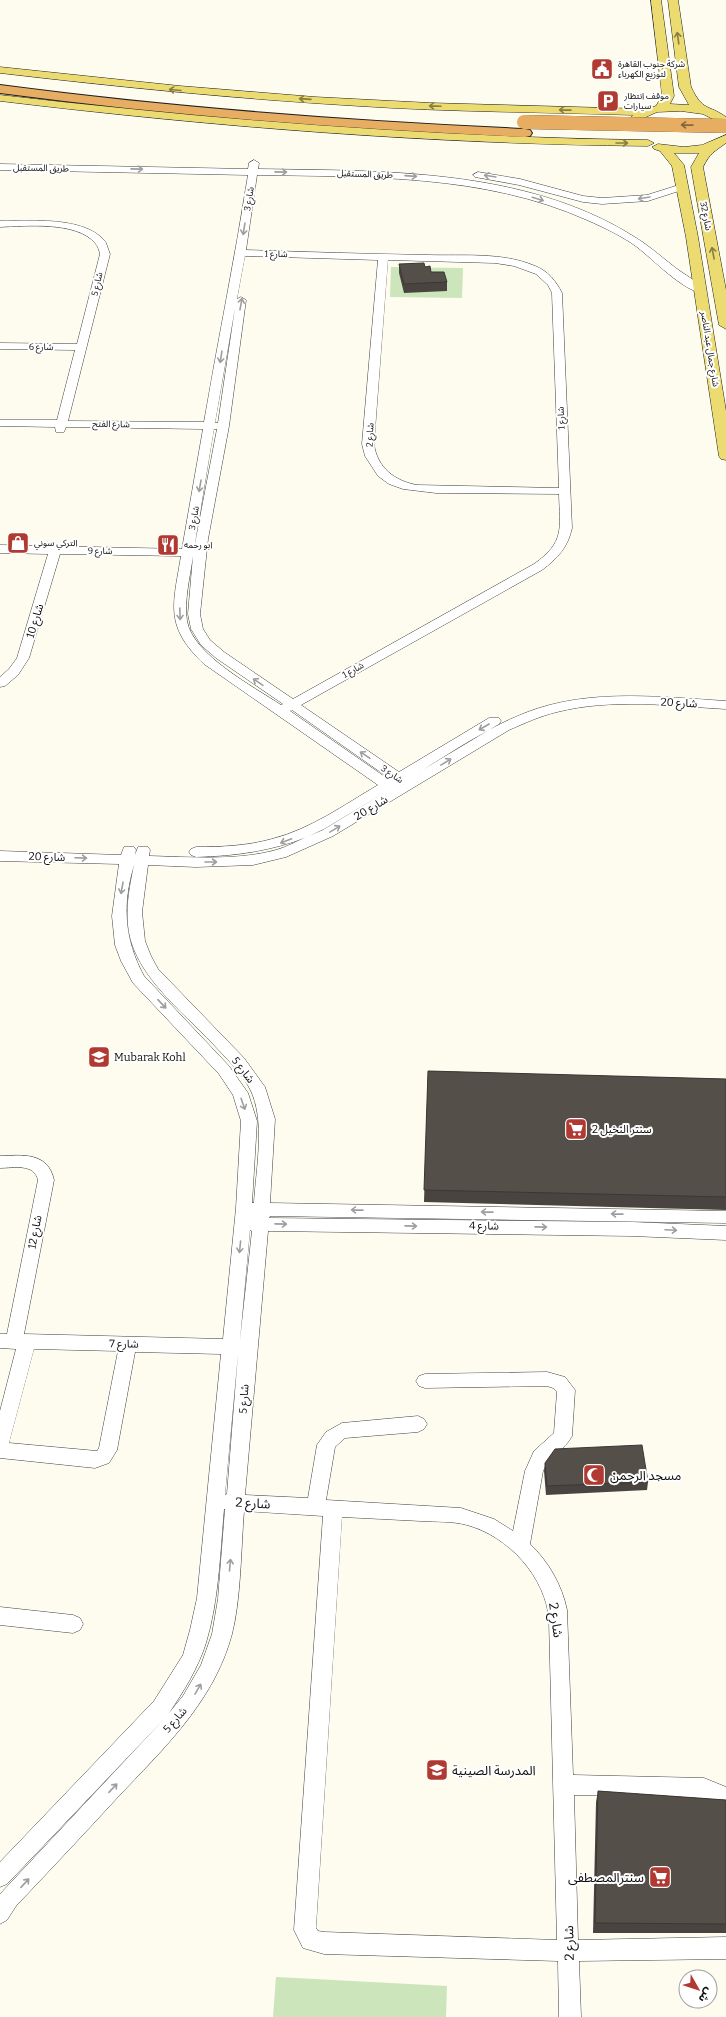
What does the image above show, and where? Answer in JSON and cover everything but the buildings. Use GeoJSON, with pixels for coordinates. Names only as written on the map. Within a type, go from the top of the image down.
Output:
{"type":"FeatureCollection","features":[{"type":"Feature","properties":{"kind":"highway"},"geometry":{"type":"LineString","coordinates":[[0,79],[191,102],[525,128],[722,141]]}},
{"type":"Feature","properties":{"kind":"highway"},"geometry":{"type":"LineString","coordinates":[[0,89],[174,110],[349,124],[525,128],[726,125]]}},
{"type":"Feature","properties":{"kind":"main road"},"geometry":{"type":"LineString","coordinates":[[656,0],[668,96],[666,102],[660,109]]}},
{"type":"Feature","properties":{"kind":"main road"},"geometry":{"type":"LineString","coordinates":[[673,0],[685,87],[692,101],[726,125]]}},
{"type":"Feature","properties":{"kind":"main road"},"geometry":{"type":"LineString","coordinates":[[0,70],[123,84],[265,97],[368,103],[646,112],[660,109],[682,108],[726,114]]}},
{"type":"Feature","properties":{"kind":"main road"},"geometry":{"type":"LineString","coordinates":[[0,98],[223,123],[407,136],[586,143],[648,143]]}},
{"type":"Feature","properties":{"kind":"main road"},"geometry":{"type":"LineString","coordinates":[[586,143],[601,137],[608,128],[604,120],[588,110]]}},
{"type":"Feature","properties":{"kind":"main road"},"geometry":{"type":"LineString","coordinates":[[646,112],[636,118],[631,127],[638,138],[648,143],[664,148],[690,150],[722,141]]}},
{"type":"Feature","properties":{"kind":"main road"},"geometry":{"type":"LineString","coordinates":[[678,165],[697,167],[702,155],[722,141]]}},
{"type":"Feature","properties":{"kind":"main road","name":"شارع 32"},"geometry":{"type":"LineString","coordinates":[[664,148],[678,165],[701,290]]}},
{"type":"Feature","properties":{"kind":"main road","name":"شارع 32"},"geometry":{"type":"LineString","coordinates":[[697,167],[723,286]]}},
{"type":"Feature","properties":{"kind":"main road","name":"شارع جمال عبد الناصر"},"geometry":{"type":"LineString","coordinates":[[723,286],[726,325]]}},
{"type":"Feature","properties":{"kind":"main road","name":"شارع جمال عبد الناصر"},"geometry":{"type":"LineString","coordinates":[[701,290],[726,456]]}},
{"type":"Feature","properties":{"kind":"street","name":"طريق المستقبل"},"geometry":{"type":"LineString","coordinates":[[0,159],[259,168],[426,177],[484,185],[568,209],[621,233],[644,247],[680,278],[701,290]]}},
{"type":"Feature","properties":{"kind":"street","name":"طريق المستقبل"},"geometry":{"type":"LineString","coordinates":[[0,167],[259,168],[401,166]]}},
{"type":"Feature","properties":{"kind":"street","name":"شارع 3"},"geometry":{"type":"LineString","coordinates":[[259,168],[245,254],[222,429],[200,554],[194,614],[197,629],[205,642],[220,655],[291,705],[398,785]]}},
{"type":"Feature","properties":{"kind":"street"},"geometry":{"type":"LineString","coordinates":[[470,173],[520,182],[583,199],[602,201],[648,198],[682,187]]}},
{"type":"Feature","properties":{"kind":"street","name":"شارع 5"},"geometry":{"type":"LineString","coordinates":[[0,224],[67,226],[81,229],[100,240],[104,247],[105,254],[61,427]]}},
{"type":"Feature","properties":{"kind":"street","name":"شارع 3"},"geometry":{"type":"LineString","coordinates":[[245,254],[225,330],[210,429],[188,553],[180,613],[182,630],[193,647],[208,661],[398,785]]}},
{"type":"Feature","properties":{"kind":"street","name":"شارع 1"},"geometry":{"type":"LineString","coordinates":[[245,254],[383,256],[477,259],[513,262],[542,273],[553,282],[557,293],[566,528],[564,543],[554,555],[538,567],[281,710]]}},
{"type":"Feature","properties":{"kind":"street","name":"شارع 2"},"geometry":{"type":"LineString","coordinates":[[383,256],[368,444],[368,450],[378,467],[386,476],[397,483],[414,488],[449,490],[564,491]]}},
{"type":"Feature","properties":{"kind":"street","name":"شارع 6"},"geometry":{"type":"LineString","coordinates":[[0,346],[82,347]]}},
{"type":"Feature","properties":{"kind":"street","name":"شارع الفتح"},"geometry":{"type":"LineString","coordinates":[[0,423],[61,427]]}},
{"type":"Feature","properties":{"kind":"street","name":"شارع الفتح"},"geometry":{"type":"LineString","coordinates":[[0,429],[61,427],[222,429]]}},
{"type":"Feature","properties":{"kind":"street","name":"شارع 9"},"geometry":{"type":"LineString","coordinates":[[0,549],[200,554]]}},
{"type":"Feature","properties":{"kind":"street","name":"شارع 10"},"geometry":{"type":"LineString","coordinates":[[0,682],[14,672],[23,658],[55,550]]}},
{"type":"Feature","properties":{"kind":"street","name":"شارع 20"},"geometry":{"type":"LineString","coordinates":[[0,846],[225,862],[253,860],[281,854],[328,833],[398,785],[512,711],[549,699],[607,692],[726,695]]}},
{"type":"Feature","properties":{"kind":"street","name":"شارع 20"},"geometry":{"type":"LineString","coordinates":[[398,785],[521,718],[541,710],[563,705],[609,700],[726,705]]}},
{"type":"Feature","properties":{"kind":"street","name":"شارع 5"},"geometry":{"type":"LineString","coordinates":[[0,1913],[9,1899],[164,1734],[190,1703],[209,1669],[222,1634],[236,1502],[248,1347],[261,1216],[267,1119],[257,1087],[239,1062],[153,972],[144,958],[136,938],[134,924],[135,855]]}},
{"type":"Feature","properties":{"kind":"street","name":"شارع 5"},"geometry":{"type":"LineString","coordinates":[[0,1877],[161,1708],[178,1684],[191,1660],[201,1631],[216,1501],[229,1346],[243,1216],[249,1121],[240,1093],[224,1070],[138,979],[128,962],[120,940],[118,926],[119,909],[135,855]]}},
{"type":"Feature","properties":{"kind":"street","name":"شارع 20"},"geometry":{"type":"LineString","coordinates":[[0,856],[135,855]]}},
{"type":"Feature","properties":{"kind":"street","name":"شارع 12"},"geometry":{"type":"LineString","coordinates":[[0,1162],[32,1162],[40,1166],[46,1172],[46,1180],[14,1341]]}},
{"type":"Feature","properties":{"kind":"street","name":"شارع 4"},"geometry":{"type":"LineString","coordinates":[[243,1216],[726,1217]]}},
{"type":"Feature","properties":{"kind":"street","name":"شارع 4"},"geometry":{"type":"LineString","coordinates":[[261,1216],[726,1233]]}},
{"type":"Feature","properties":{"kind":"street"},"geometry":{"type":"LineString","coordinates":[[0,1445],[14,1341]]}},
{"type":"Feature","properties":{"kind":"street","name":"شارع 7"},"geometry":{"type":"LineString","coordinates":[[14,1341],[248,1347]]}},
{"type":"Feature","properties":{"kind":"street"},"geometry":{"type":"LineString","coordinates":[[0,1450],[95,1460],[103,1457],[108,1450],[128,1344]]}},
{"type":"Feature","properties":{"kind":"street"},"geometry":{"type":"LineString","coordinates":[[425,1381],[547,1379],[559,1382],[566,1390],[563,1436],[540,1457],[534,1471],[520,1545]]}},
{"type":"Feature","properties":{"kind":"street"},"geometry":{"type":"LineString","coordinates":[[418,1424],[342,1431],[332,1437],[326,1444],[325,1507],[305,1930],[311,1940],[324,1943],[570,1951],[726,1948]]}},
{"type":"Feature","properties":{"kind":"street","name":"شارع 2"},"geometry":{"type":"LineString","coordinates":[[216,1501],[440,1514],[472,1518],[500,1531],[520,1545],[549,1585],[557,1608],[565,1785],[570,1951],[570,2017]]}},
{"type":"Feature","properties":{"kind":"street"},"geometry":{"type":"LineString","coordinates":[[0,1616],[73,1624]]}},
{"type":"Feature","properties":{"kind":"street"},"geometry":{"type":"LineString","coordinates":[[565,1785],[704,1788],[726,1797]]}},
{"type":"Feature","properties":{"kind":"green space"},"geometry":{"type":"Polygon","coordinates":[[[391,267],[463,268],[462,298],[390,297],[391,267]]]}},
{"type":"Feature","properties":{"kind":"green space"},"geometry":{"type":"Polygon","coordinates":[[[276,1977],[447,1986],[446,2017],[273,2017],[276,1977]]]}},
{"type":"Feature","properties":{"kind":"place","name":"شركة جنوب القاهرة لتوزيع الكهرباء"},"geometry":{"type":"Point","coordinates":[602,69]}},
{"type":"Feature","properties":{"kind":"place","name":"موقف انتظار سيارات"},"geometry":{"type":"Point","coordinates":[608,101]}},
{"type":"Feature","properties":{"kind":"place","name":"التركي سوني"},"geometry":{"type":"Point","coordinates":[18,543]}},
{"type":"Feature","properties":{"kind":"place","name":"ابو رحمه"},"geometry":{"type":"Point","coordinates":[168,545]}},
{"type":"Feature","properties":{"kind":"place","name":"Mubarak Kohl"},"geometry":{"type":"Point","coordinates":[99,1057]}},
{"type":"Feature","properties":{"kind":"place","name":"سنتر النخيل 2"},"geometry":{"type":"Point","coordinates":[576,1129]}},
{"type":"Feature","properties":{"kind":"place","name":"مسجد الرحمن"},"geometry":{"type":"Point","coordinates":[594,1475]}},
{"type":"Feature","properties":{"kind":"place","name":"المدرسة الصينية"},"geometry":{"type":"Point","coordinates":[437,1770]}},
{"type":"Feature","properties":{"kind":"place","name":"سنترالمصطفى"},"geometry":{"type":"Point","coordinates":[660,1877]}}]}
